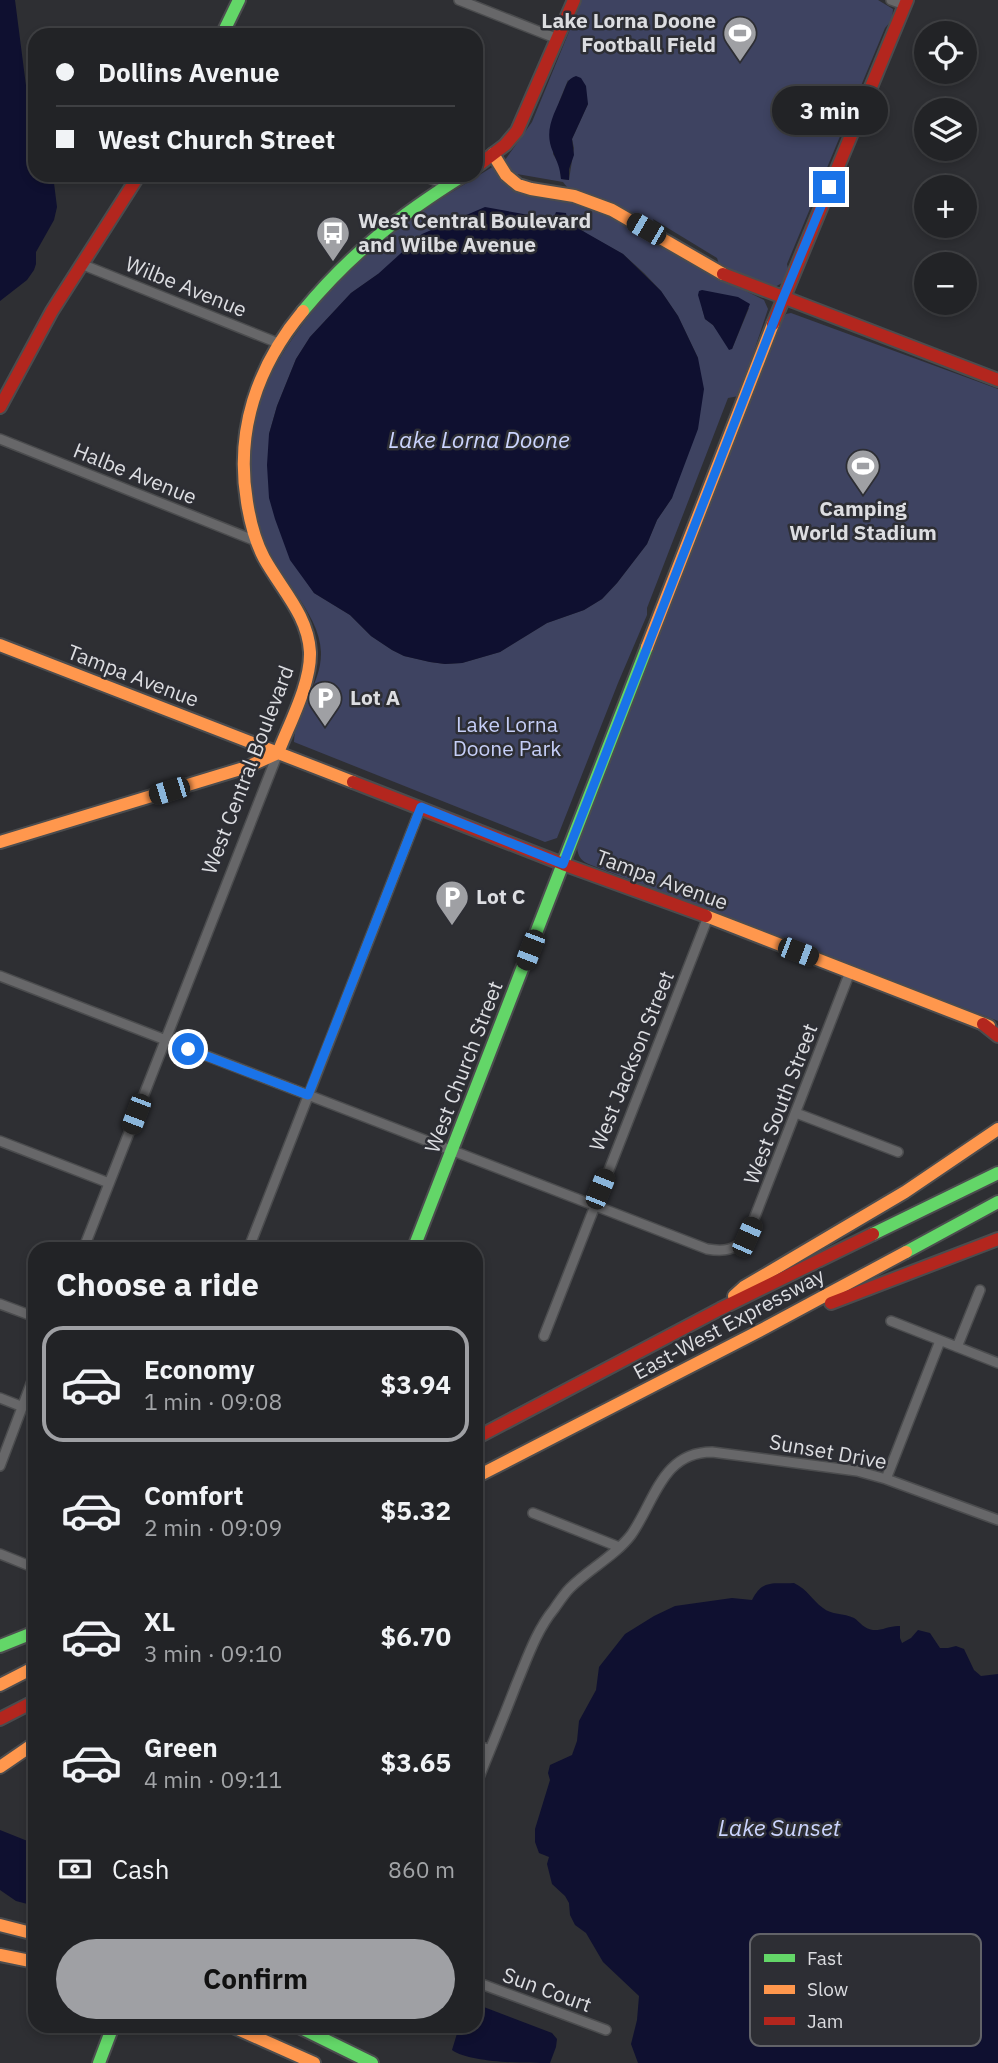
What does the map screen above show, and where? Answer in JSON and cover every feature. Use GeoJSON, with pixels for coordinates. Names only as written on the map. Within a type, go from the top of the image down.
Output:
{"type":"FeatureCollection","features":[{"type":"Feature","properties":{"kind":"main road"},"geometry":{"type":"LineString","coordinates":[[225,28],[239,0]]}},
{"type":"Feature","properties":{"kind":"main road"},"geometry":{"type":"LineString","coordinates":[[483,162],[505,145],[517,131],[574,0]]}},
{"type":"Feature","properties":{"kind":"main road","name":"West Church Street"},"geometry":{"type":"LineString","coordinates":[[416,1242],[783,298],[906,3]]}},
{"type":"Feature","properties":{"kind":"main road"},"geometry":{"type":"LineString","coordinates":[[493,155],[511,180],[526,188],[591,201],[622,214],[735,281],[758,287],[998,380]]}},
{"type":"Feature","properties":{"kind":"main road"},"geometry":{"type":"LineString","coordinates":[[0,407],[81,264],[134,182]]}},
{"type":"Feature","properties":{"kind":"main road","name":"West Central Boulevard"},"geometry":{"type":"LineString","coordinates":[[278,753],[306,678],[310,647],[305,628],[291,600],[256,541],[246,506],[242,472],[244,435],[252,401],[263,372],[290,325],[350,259],[393,222],[453,182]]}},
{"type":"Feature","properties":{"kind":"main road","name":"Tampa Avenue"},"geometry":{"type":"LineString","coordinates":[[0,645],[563,864],[998,1028]]}},
{"type":"Feature","properties":{"kind":"main road"},"geometry":{"type":"LineString","coordinates":[[0,842],[247,767],[278,753]]}},
{"type":"Feature","properties":{"kind":"main road"},"geometry":{"type":"LineString","coordinates":[[983,1024],[998,1036]]}},
{"type":"Feature","properties":{"kind":"main road"},"geometry":{"type":"LineString","coordinates":[[720,1309],[744,1287],[902,1194],[998,1129]]}},
{"type":"Feature","properties":{"kind":"main road","name":"East-West Expressway"},"geometry":{"type":"LineString","coordinates":[[483,1434],[720,1309],[998,1172]]}},
{"type":"Feature","properties":{"kind":"main road","name":"East-West Expressway"},"geometry":{"type":"LineString","coordinates":[[483,1472],[764,1329],[998,1202]]}},
{"type":"Feature","properties":{"kind":"main road"},"geometry":{"type":"LineString","coordinates":[[764,1329],[998,1238]]}},
{"type":"Feature","properties":{"kind":"main road"},"geometry":{"type":"LineString","coordinates":[[0,1646],[28,1635]]}},
{"type":"Feature","properties":{"kind":"main road"},"geometry":{"type":"LineString","coordinates":[[0,1685],[28,1671]]}},
{"type":"Feature","properties":{"kind":"main road"},"geometry":{"type":"LineString","coordinates":[[0,1719],[28,1705]]}},
{"type":"Feature","properties":{"kind":"main road"},"geometry":{"type":"LineString","coordinates":[[0,1767],[28,1748]]}},
{"type":"Feature","properties":{"kind":"main road"},"geometry":{"type":"LineString","coordinates":[[0,1925],[28,1932]]}},
{"type":"Feature","properties":{"kind":"main road"},"geometry":{"type":"LineString","coordinates":[[0,1955],[28,1961]]}},
{"type":"Feature","properties":{"kind":"main road"},"geometry":{"type":"LineString","coordinates":[[99,2063],[110,2033]]}},
{"type":"Feature","properties":{"kind":"main road"},"geometry":{"type":"LineString","coordinates":[[247,2033],[314,2063]]}},
{"type":"Feature","properties":{"kind":"main road"},"geometry":{"type":"LineString","coordinates":[[311,2033],[372,2063]]}},
{"type":"Feature","properties":{"kind":"street"},"geometry":{"type":"LineString","coordinates":[[459,0],[558,39]]}},
{"type":"Feature","properties":{"kind":"street"},"geometry":{"type":"LineString","coordinates":[[891,0],[906,3]]}},
{"type":"Feature","properties":{"kind":"street"},"geometry":{"type":"LineString","coordinates":[[438,182],[447,186]]}},
{"type":"Feature","properties":{"kind":"street","name":"Wilbe Avenue"},"geometry":{"type":"LineString","coordinates":[[81,264],[278,343]]}},
{"type":"Feature","properties":{"kind":"street","name":"Halbe Avenue"},"geometry":{"type":"LineString","coordinates":[[0,439],[256,541]]}},
{"type":"Feature","properties":{"kind":"street","name":"West Central Boulevard"},"geometry":{"type":"LineString","coordinates":[[86,1242],[278,753]]}},
{"type":"Feature","properties":{"kind":"street"},"geometry":{"type":"LineString","coordinates":[[251,1242],[421,807]]}},
{"type":"Feature","properties":{"kind":"street","name":"West Jackson Street"},"geometry":{"type":"LineString","coordinates":[[544,1336],[708,917]]}},
{"type":"Feature","properties":{"kind":"street","name":"West South Street"},"geometry":{"type":"LineString","coordinates":[[594,1205],[707,1249],[729,1250],[739,1246],[753,1224],[850,972]]}},
{"type":"Feature","properties":{"kind":"street"},"geometry":{"type":"LineString","coordinates":[[0,976],[594,1205]]}},
{"type":"Feature","properties":{"kind":"street"},"geometry":{"type":"LineString","coordinates":[[796,1113],[898,1152]]}},
{"type":"Feature","properties":{"kind":"street"},"geometry":{"type":"LineString","coordinates":[[0,1141],[109,1183]]}},
{"type":"Feature","properties":{"kind":"street"},"geometry":{"type":"LineString","coordinates":[[957,1347],[980,1290]]}},
{"type":"Feature","properties":{"kind":"street"},"geometry":{"type":"LineString","coordinates":[[0,1304],[28,1314]]}},
{"type":"Feature","properties":{"kind":"street"},"geometry":{"type":"LineString","coordinates":[[891,1321],[998,1363]]}},
{"type":"Feature","properties":{"kind":"street"},"geometry":{"type":"LineString","coordinates":[[886,1479],[940,1341]]}},
{"type":"Feature","properties":{"kind":"street"},"geometry":{"type":"LineString","coordinates":[[0,1466],[28,1393]]}},
{"type":"Feature","properties":{"kind":"street"},"geometry":{"type":"LineString","coordinates":[[0,1398],[23,1407]]}},
{"type":"Feature","properties":{"kind":"street","name":"Sunset Drive"},"geometry":{"type":"LineString","coordinates":[[620,1547],[631,1534],[664,1476],[675,1465],[700,1452],[857,1471],[998,1520]]}},
{"type":"Feature","properties":{"kind":"street"},"geometry":{"type":"LineString","coordinates":[[483,1768],[536,1637],[551,1612],[569,1588],[620,1547],[533,1513]]}},
{"type":"Feature","properties":{"kind":"street"},"geometry":{"type":"LineString","coordinates":[[0,1554],[28,1565]]}},
{"type":"Feature","properties":{"kind":"street"},"geometry":{"type":"LineString","coordinates":[[483,1748],[490,1751]]}},
{"type":"Feature","properties":{"kind":"street","name":"Sun Court"},"geometry":{"type":"LineString","coordinates":[[483,1985],[606,2030]]}},
{"type":"Feature","properties":{"kind":"green space"},"geometry":{"type":"Polygon","coordinates":[[[582,0],[878,0],[893,9],[892,20],[885,28],[787,264],[788,269],[782,283],[775,287],[721,270],[717,258],[653,219],[656,229],[571,192],[563,182],[517,174],[521,182],[506,167],[505,160],[532,122],[582,0]],[[568,80],[559,102],[553,154],[560,166],[561,179],[569,180],[574,148],[572,139],[588,104],[568,80]]]}},
{"type":"Feature","properties":{"kind":"green space","name":"Lake Lorna Doone Park"},"geometry":{"type":"Polygon","coordinates":[[[494,166],[500,176],[614,216],[690,263],[764,300],[768,309],[739,396],[728,398],[647,608],[647,615],[557,838],[545,842],[294,742],[295,731],[320,664],[319,637],[304,606],[266,546],[249,489],[256,415],[273,372],[297,332],[327,294],[369,250],[419,213],[468,182],[483,182],[483,173],[494,166]],[[554,217],[378,274],[351,293],[310,337],[296,359],[277,406],[269,434],[304,578],[314,593],[350,615],[371,636],[404,656],[445,664],[462,663],[500,652],[547,623],[584,610],[602,599],[617,583],[647,544],[657,520],[672,498],[698,358],[678,316],[661,291],[623,254],[587,234],[567,219],[554,217]],[[702,308],[705,319],[732,349],[749,308],[702,308]]]}},
{"type":"Feature","properties":{"kind":"green space"},"geometry":{"type":"Polygon","coordinates":[[[791,313],[998,389],[998,1021],[591,865],[582,860],[578,853],[577,847],[637,687],[761,368],[783,318],[791,313]]]}},
{"type":"Feature","properties":{"kind":"water"},"geometry":{"type":"Polygon","coordinates":[[[0,0],[15,0],[28,101],[28,182],[54,182],[57,207],[54,220],[36,252],[34,270],[27,280],[0,301],[0,0]]]}},
{"type":"Feature","properties":{"kind":"water"},"geometry":{"type":"Polygon","coordinates":[[[576,76],[581,78],[586,86],[588,104],[572,139],[574,155],[569,169],[569,180],[561,179],[549,136],[566,84],[576,76]]]}},
{"type":"Feature","properties":{"kind":"water","name":"Lake Lorna Doone"},"geometry":{"type":"Polygon","coordinates":[[[485,207],[551,219],[556,212],[566,213],[567,219],[574,226],[623,254],[661,291],[678,316],[698,358],[704,389],[698,429],[672,498],[657,520],[647,544],[602,599],[584,610],[547,623],[500,652],[462,663],[445,664],[404,656],[392,650],[371,636],[350,615],[314,593],[290,560],[269,498],[269,434],[296,359],[310,337],[351,293],[378,274],[422,234],[485,207]]]}},
{"type":"Feature","properties":{"kind":"water"},"geometry":{"type":"Polygon","coordinates":[[[702,290],[738,297],[750,304],[732,349],[729,350],[713,325],[705,319],[698,295],[702,290]]]}},
{"type":"Feature","properties":{"kind":"water","name":"Lake Sunset"},"geometry":{"type":"Polygon","coordinates":[[[774,1583],[794,1583],[826,1610],[854,1618],[870,1629],[900,1626],[902,1643],[918,1630],[930,1633],[940,1648],[956,1646],[964,1649],[974,1670],[981,1676],[998,1674],[998,2063],[638,2063],[631,2044],[639,1996],[603,1962],[586,1933],[575,1925],[565,1896],[552,1884],[547,1864],[549,1857],[539,1853],[535,1842],[535,1829],[550,1780],[550,1765],[572,1755],[579,1721],[596,1690],[599,1667],[625,1634],[654,1616],[675,1606],[732,1598],[752,1600],[760,1589],[774,1583]]]}},
{"type":"Feature","properties":{"kind":"water"},"geometry":{"type":"Polygon","coordinates":[[[0,1830],[28,1841],[28,1904],[16,1901],[0,1890],[0,1830]]]}},
{"type":"Feature","properties":{"kind":"water"},"geometry":{"type":"Polygon","coordinates":[[[483,2007],[552,2033],[557,2039],[550,2063],[484,2060],[452,2050],[457,2033],[483,2033],[483,2007]]]}},
{"type":"Feature","properties":{"kind":"traffic: fast"},"geometry":{"type":"LineString","coordinates":[[225,28],[239,0]]}},
{"type":"Feature","properties":{"kind":"traffic: fast"},"geometry":{"type":"LineString","coordinates":[[303,311],[340,270],[378,236],[454,182]]}},
{"type":"Feature","properties":{"kind":"traffic: fast"},"geometry":{"type":"LineString","coordinates":[[416,1242],[647,647]]}},
{"type":"Feature","properties":{"kind":"traffic: fast"},"geometry":{"type":"LineString","coordinates":[[873,1234],[998,1173]]}},
{"type":"Feature","properties":{"kind":"traffic: fast"},"geometry":{"type":"LineString","coordinates":[[906,1252],[998,1202]]}},
{"type":"Feature","properties":{"kind":"traffic: fast"},"geometry":{"type":"LineString","coordinates":[[0,1646],[28,1635]]}},
{"type":"Feature","properties":{"kind":"traffic: fast"},"geometry":{"type":"LineString","coordinates":[[99,2063],[110,2033]]}},
{"type":"Feature","properties":{"kind":"traffic: fast"},"geometry":{"type":"LineString","coordinates":[[311,2033],[372,2063]]}},
{"type":"Feature","properties":{"kind":"traffic: slow"},"geometry":{"type":"LineString","coordinates":[[493,154],[506,175],[518,185],[574,196],[612,210],[723,274]]}},
{"type":"Feature","properties":{"kind":"traffic: slow"},"geometry":{"type":"LineString","coordinates":[[278,753],[303,690],[310,652],[299,614],[264,558],[255,538],[247,502],[244,450],[247,425],[262,377],[273,354],[303,311]]}},
{"type":"Feature","properties":{"kind":"traffic: slow"},"geometry":{"type":"LineString","coordinates":[[647,647],[773,324]]}},
{"type":"Feature","properties":{"kind":"traffic: slow"},"geometry":{"type":"LineString","coordinates":[[0,645],[353,782]]}},
{"type":"Feature","properties":{"kind":"traffic: slow"},"geometry":{"type":"LineString","coordinates":[[0,842],[247,767],[278,753]]}},
{"type":"Feature","properties":{"kind":"traffic: slow"},"geometry":{"type":"LineString","coordinates":[[706,916],[989,1026]]}},
{"type":"Feature","properties":{"kind":"traffic: slow"},"geometry":{"type":"LineString","coordinates":[[734,1296],[744,1287],[905,1192],[998,1129]]}},
{"type":"Feature","properties":{"kind":"traffic: slow"},"geometry":{"type":"LineString","coordinates":[[483,1473],[906,1252]]}},
{"type":"Feature","properties":{"kind":"traffic: slow"},"geometry":{"type":"LineString","coordinates":[[0,1685],[28,1671]]}},
{"type":"Feature","properties":{"kind":"traffic: slow"},"geometry":{"type":"LineString","coordinates":[[0,1767],[28,1748]]}},
{"type":"Feature","properties":{"kind":"traffic: slow"},"geometry":{"type":"LineString","coordinates":[[0,1925],[28,1932]]}},
{"type":"Feature","properties":{"kind":"traffic: slow"},"geometry":{"type":"LineString","coordinates":[[0,1955],[28,1961]]}},
{"type":"Feature","properties":{"kind":"traffic: slow"},"geometry":{"type":"LineString","coordinates":[[247,2033],[314,2063]]}},
{"type":"Feature","properties":{"kind":"traffic: jam"},"geometry":{"type":"LineString","coordinates":[[483,162],[505,145],[517,131],[574,0]]}},
{"type":"Feature","properties":{"kind":"traffic: jam"},"geometry":{"type":"LineString","coordinates":[[773,324],[907,0]]}},
{"type":"Feature","properties":{"kind":"traffic: jam"},"geometry":{"type":"LineString","coordinates":[[0,407],[52,311],[135,182]]}},
{"type":"Feature","properties":{"kind":"traffic: jam"},"geometry":{"type":"LineString","coordinates":[[723,274],[998,380]]}},
{"type":"Feature","properties":{"kind":"traffic: jam"},"geometry":{"type":"LineString","coordinates":[[353,782],[563,864],[706,916]]}},
{"type":"Feature","properties":{"kind":"traffic: jam"},"geometry":{"type":"LineString","coordinates":[[983,1024],[998,1036]]}},
{"type":"Feature","properties":{"kind":"traffic: jam"},"geometry":{"type":"LineString","coordinates":[[483,1434],[720,1309],[873,1234]]}},
{"type":"Feature","properties":{"kind":"traffic: jam"},"geometry":{"type":"LineString","coordinates":[[831,1303],[998,1239]]}},
{"type":"Feature","properties":{"kind":"traffic: jam"},"geometry":{"type":"LineString","coordinates":[[0,1719],[28,1705]]}},
{"type":"Feature","properties":{"kind":"place","name":"Lake Lorna Doone Football Field"},"geometry":{"type":"Point","coordinates":[740,63]}},
{"type":"Feature","properties":{"kind":"place","name":"West Central Boulevard and Wilbe Avenue"},"geometry":{"type":"Point","coordinates":[333,263]}},
{"type":"Feature","properties":{"kind":"place","name":"Camping World Stadium"},"geometry":{"type":"Point","coordinates":[863,496]}},
{"type":"Feature","properties":{"kind":"place","name":"Lot A"},"geometry":{"type":"Point","coordinates":[325,728]}},
{"type":"Feature","properties":{"kind":"place","name":"Lot C"},"geometry":{"type":"Point","coordinates":[452,927]}},
{"type":"Feature","properties":{"kind":"route"},"geometry":{"type":"LineString","coordinates":[[188,1049],[308,1095],[421,807],[563,864],[783,298],[829,187]]}}]}
